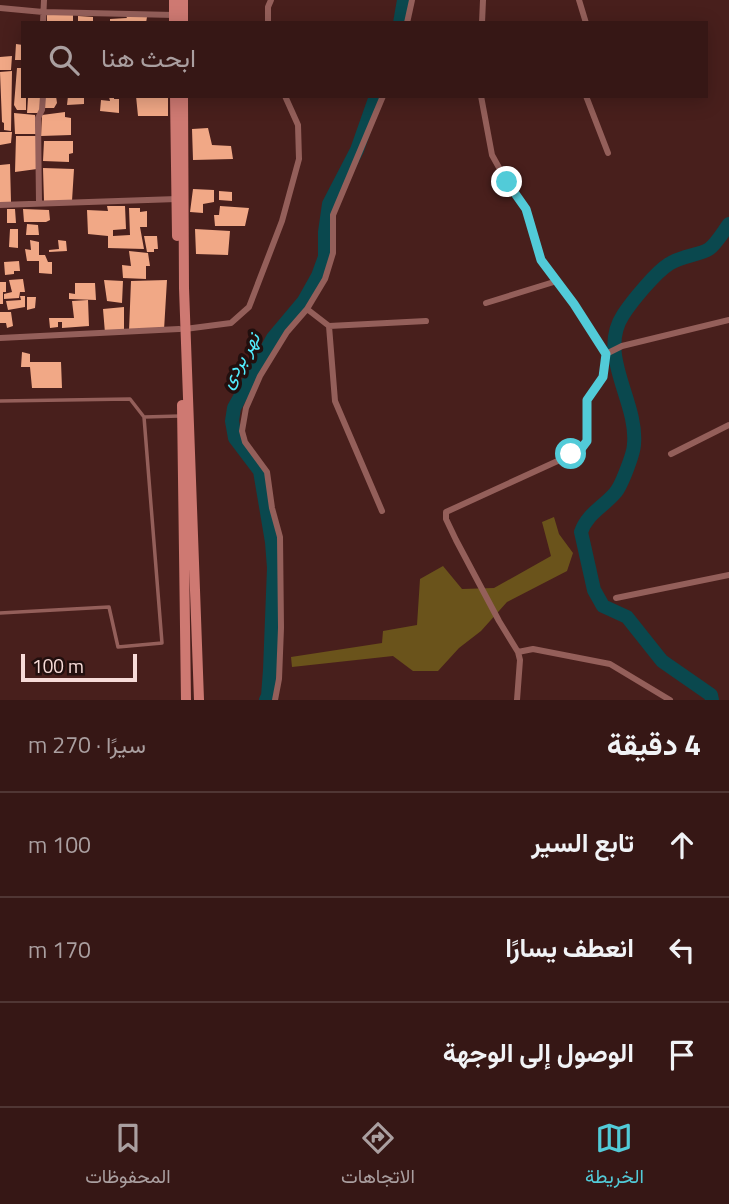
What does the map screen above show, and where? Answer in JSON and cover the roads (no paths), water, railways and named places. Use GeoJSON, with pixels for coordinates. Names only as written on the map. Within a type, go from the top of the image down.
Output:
{"type":"FeatureCollection","features":[{"type":"Feature","properties":{"kind":"main road"},"geometry":{"type":"LineString","coordinates":[[174,0],[174,19]]}},
{"type":"Feature","properties":{"kind":"main road"},"geometry":{"type":"LineString","coordinates":[[183,0],[183,21]]}},
{"type":"Feature","properties":{"kind":"main road"},"geometry":{"type":"LineString","coordinates":[[175,98],[182,329],[199,700]]}},
{"type":"Feature","properties":{"kind":"main road"},"geometry":{"type":"LineString","coordinates":[[183,98],[182,416],[186,700]]}},
{"type":"Feature","properties":{"kind":"street"},"geometry":{"type":"LineString","coordinates":[[43,21],[44,0]]}},
{"type":"Feature","properties":{"kind":"street"},"geometry":{"type":"LineString","coordinates":[[268,21],[271,0]]}},
{"type":"Feature","properties":{"kind":"street"},"geometry":{"type":"LineString","coordinates":[[407,21],[412,0]]}},
{"type":"Feature","properties":{"kind":"street"},"geometry":{"type":"LineString","coordinates":[[482,21],[483,0]]}},
{"type":"Feature","properties":{"kind":"street"},"geometry":{"type":"LineString","coordinates":[[579,0],[585,21]]}},
{"type":"Feature","properties":{"kind":"street"},"geometry":{"type":"LineString","coordinates":[[0,8],[174,19]]}},
{"type":"Feature","properties":{"kind":"street"},"geometry":{"type":"LineString","coordinates":[[39,203],[38,118],[43,98]]}},
{"type":"Feature","properties":{"kind":"street"},"geometry":{"type":"LineString","coordinates":[[0,338],[182,329],[231,323],[249,307],[282,221],[299,159],[298,125],[286,98]]}},
{"type":"Feature","properties":{"kind":"street"},"geometry":{"type":"LineString","coordinates":[[275,700],[281,641],[280,537],[272,508],[267,472],[245,442],[242,431],[246,408],[260,376],[325,279],[333,253],[333,215],[382,98]]}},
{"type":"Feature","properties":{"kind":"street"},"geometry":{"type":"LineString","coordinates":[[481,98],[492,155],[526,209],[541,260],[608,354],[603,377],[587,400],[588,434],[585,445],[562,459],[446,512],[446,519],[518,652],[520,678],[517,700]]}},
{"type":"Feature","properties":{"kind":"street"},"geometry":{"type":"LineString","coordinates":[[587,98],[608,153]]}},
{"type":"Feature","properties":{"kind":"street"},"geometry":{"type":"LineString","coordinates":[[0,205],[177,199]]}},
{"type":"Feature","properties":{"kind":"street"},"geometry":{"type":"LineString","coordinates":[[486,303],[557,281]]}},
{"type":"Feature","properties":{"kind":"street"},"geometry":{"type":"LineString","coordinates":[[307,309],[329,326],[426,321]]}},
{"type":"Feature","properties":{"kind":"street"},"geometry":{"type":"LineString","coordinates":[[608,354],[622,346],[729,320]]}},
{"type":"Feature","properties":{"kind":"street"},"geometry":{"type":"LineString","coordinates":[[329,326],[335,401],[382,511]]}},
{"type":"Feature","properties":{"kind":"street"},"geometry":{"type":"LineString","coordinates":[[671,454],[729,425]]}},
{"type":"Feature","properties":{"kind":"street"},"geometry":{"type":"LineString","coordinates":[[616,597],[729,575]]}},
{"type":"Feature","properties":{"kind":"street"},"geometry":{"type":"LineString","coordinates":[[518,652],[533,649],[610,664],[670,700]]}},
{"type":"Feature","properties":{"kind":"lane"},"geometry":{"type":"LineString","coordinates":[[0,401],[130,398],[144,417],[162,643],[118,647],[109,607],[0,612]]}},
{"type":"Feature","properties":{"kind":"lane"},"geometry":{"type":"LineString","coordinates":[[144,417],[182,416]]}},
{"type":"Feature","properties":{"kind":"waterway","name":"نهر بردى"},"geometry":{"type":"LineString","coordinates":[[400,21],[404,0]]}},
{"type":"Feature","properties":{"kind":"waterway","name":"نهر بردى"},"geometry":{"type":"LineString","coordinates":[[266,700],[270,670],[274,568],[272,542],[260,471],[235,438],[232,421],[234,408],[273,338],[304,301],[318,276],[325,257],[329,204],[357,150],[375,98]]}},
{"type":"Feature","properties":{"kind":"waterway","name":"نهر بردى"},"geometry":{"type":"LineString","coordinates":[[712,700],[711,695],[662,661],[627,617],[603,606],[594,590],[581,532],[591,515],[618,490],[634,444],[634,428],[614,346],[616,330],[623,315],[644,287],[664,268],[674,261],[709,249],[729,224]]}}]}
